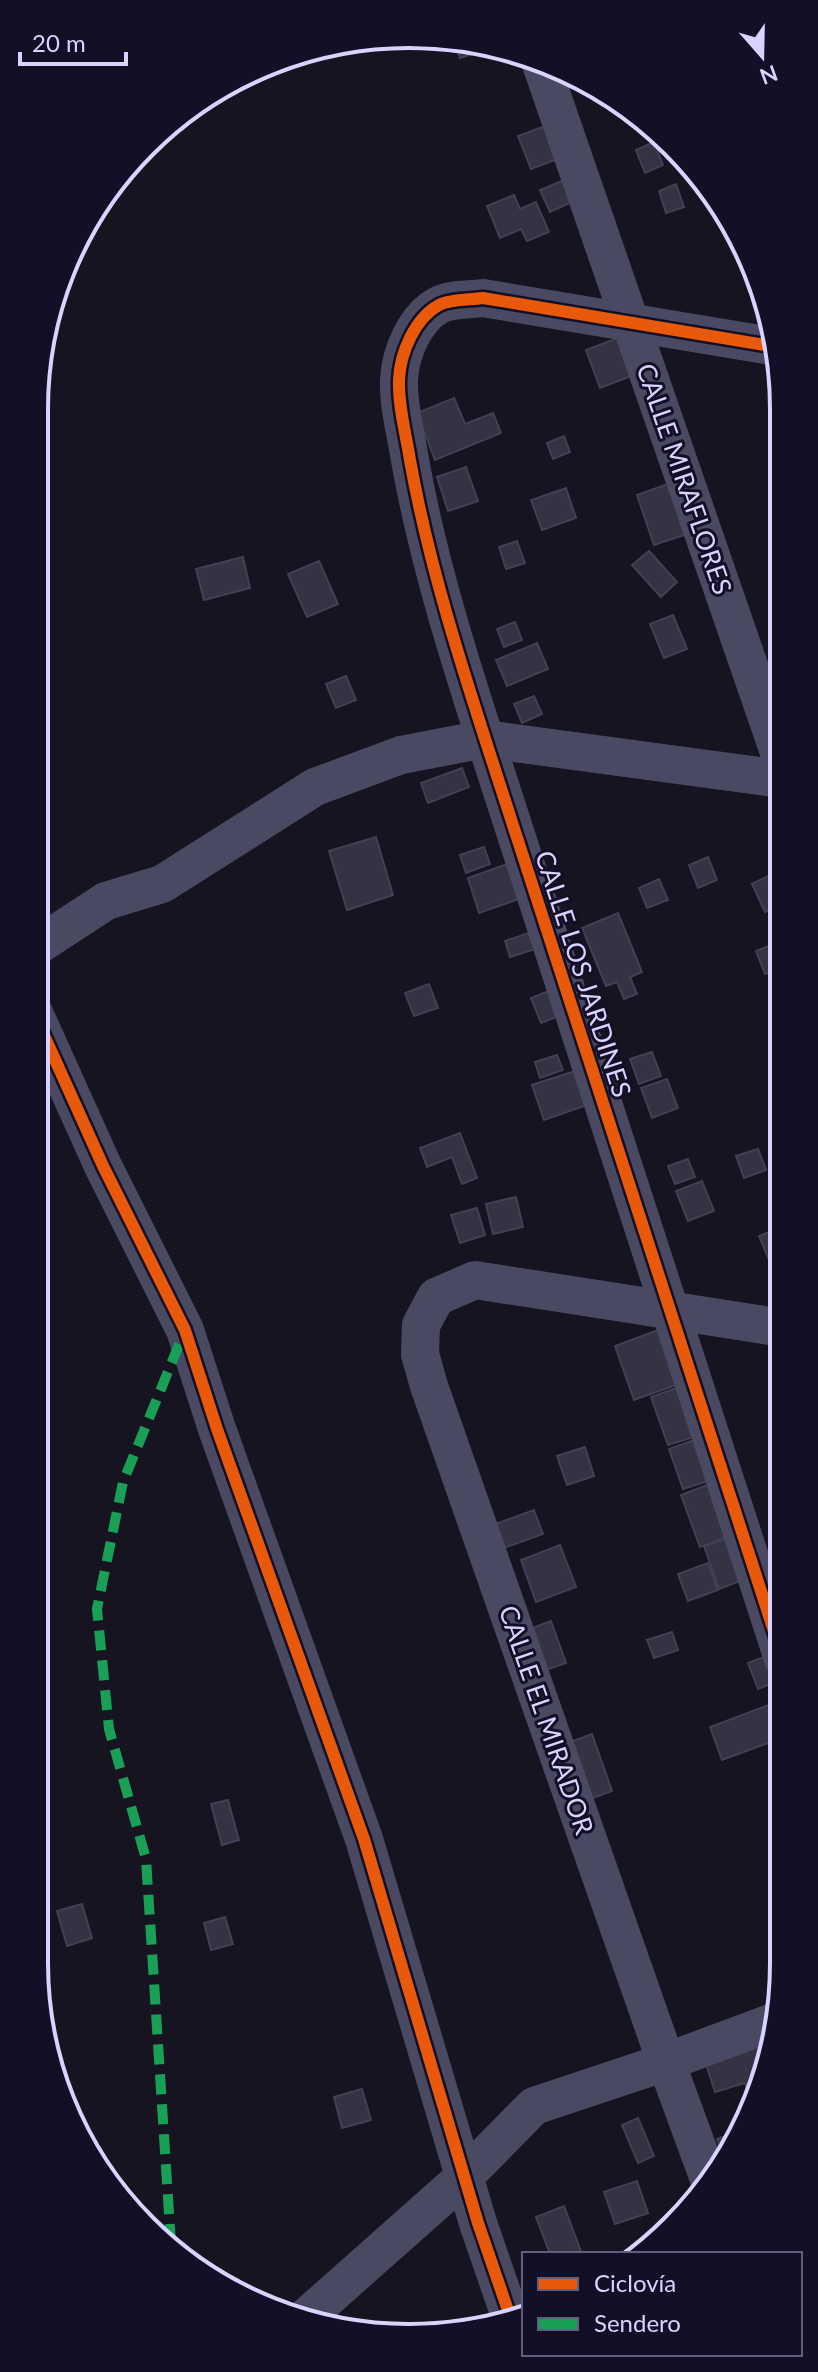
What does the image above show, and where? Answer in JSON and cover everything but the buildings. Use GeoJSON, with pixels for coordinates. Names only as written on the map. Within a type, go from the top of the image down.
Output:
{"type":"FeatureCollection","features":[{"type":"Feature","properties":{"kind":"street","name":"CALLE MIRAFLORES"},"geometry":{"type":"LineString","coordinates":[[545,74],[770,726]]}},
{"type":"Feature","properties":{"kind":"street","name":"CALLE LOS JARDINES"},"geometry":{"type":"LineString","coordinates":[[631,323],[483,298],[440,304],[416,326],[403,352],[399,380],[402,410],[433,564],[485,739],[770,1620]]}},
{"type":"Feature","properties":{"kind":"street"},"geometry":{"type":"LineString","coordinates":[[631,323],[764,345]]}},
{"type":"Feature","properties":{"kind":"street"},"geometry":{"type":"LineString","coordinates":[[48,939],[106,901],[162,884],[315,787],[401,755],[485,739],[770,777]]}},
{"type":"Feature","properties":{"kind":"street"},"geometry":{"type":"LineString","coordinates":[[48,1044],[103,1166],[185,1330],[226,1455],[364,1839],[478,2223],[508,2310]]}},
{"type":"Feature","properties":{"kind":"street","name":"CALLE EL MIRADOR"},"geometry":{"type":"LineString","coordinates":[[668,1311],[475,1280],[436,1297],[421,1325],[420,1354],[705,2169]]}},
{"type":"Feature","properties":{"kind":"street"},"geometry":{"type":"LineString","coordinates":[[668,1311],[770,1326]]}},
{"type":"Feature","properties":{"kind":"street"},"geometry":{"type":"LineString","coordinates":[[313,2311],[464,2177],[534,2106],[764,2025]]}},
{"type":"Feature","properties":{"kind":"marked path"},"geometry":{"type":"LineString","coordinates":[[170,2233],[146,1859],[109,1729],[97,1609],[123,1482],[185,1330]]}},
{"type":"Feature","properties":{"kind":"cycle path"},"geometry":{"type":"LineString","coordinates":[[764,345],[483,298],[460,300],[439,305],[416,327],[402,359],[399,390],[419,505],[454,640],[770,1619]]}},
{"type":"Feature","properties":{"kind":"cycle path"},"geometry":{"type":"LineString","coordinates":[[48,1044],[103,1166],[185,1330],[217,1429],[364,1839],[478,2223],[508,2310]]}}]}
